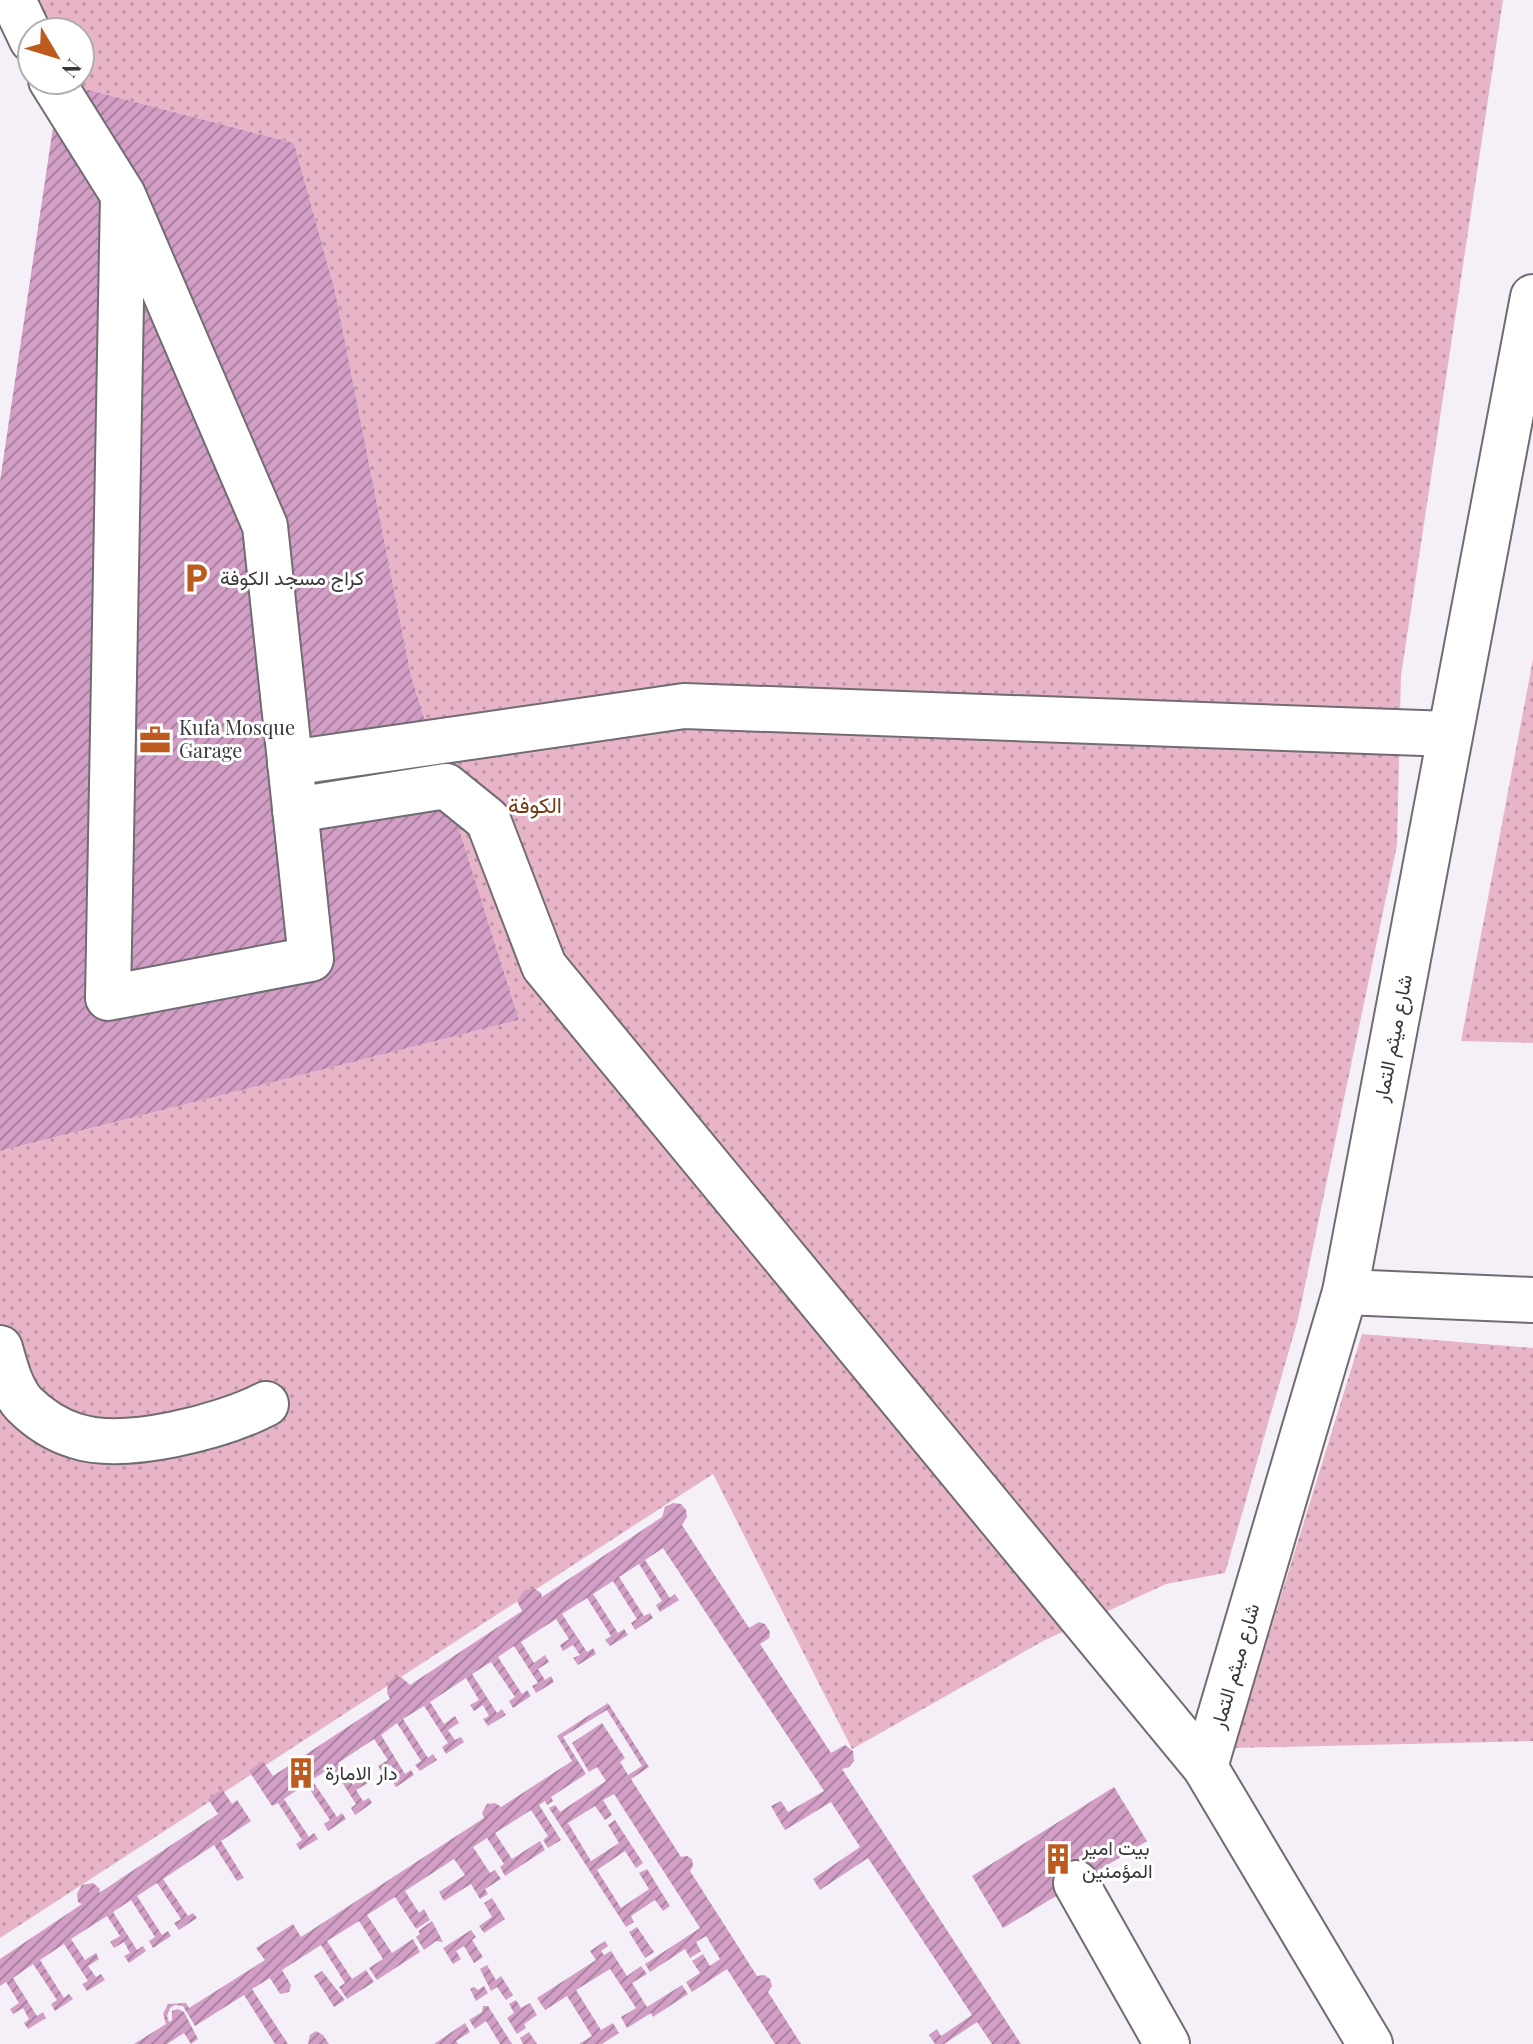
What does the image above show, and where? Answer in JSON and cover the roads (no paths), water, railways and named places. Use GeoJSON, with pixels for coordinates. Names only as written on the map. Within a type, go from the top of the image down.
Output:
{"type":"FeatureCollection","features":[{"type":"Feature","properties":{"kind":"lane"},"geometry":{"type":"LineString","coordinates":[[61,96],[123,195],[265,526],[311,959],[108,998],[123,195]]}},
{"type":"Feature","properties":{"kind":"lane","name":"شارع ميثم التمار"},"geometry":{"type":"LineString","coordinates":[[1205,1767],[1345,1292],[1533,297]]}},
{"type":"Feature","properties":{"kind":"lane"},"geometry":{"type":"LineString","coordinates":[[290,763],[684,706],[1450,734]]}},
{"type":"Feature","properties":{"kind":"lane"},"geometry":{"type":"LineString","coordinates":[[295,810],[446,786],[488,820],[544,966],[1205,1767],[1370,2044]]}},
{"type":"Feature","properties":{"kind":"lane"},"geometry":{"type":"LineString","coordinates":[[1345,1292],[1533,1300]]}},
{"type":"Feature","properties":{"kind":"lane"},"geometry":{"type":"LineString","coordinates":[[0,1348],[6,1371],[22,1402],[50,1425],[78,1437],[113,1441],[148,1438],[207,1427],[266,1404]]}},
{"type":"Feature","properties":{"kind":"lane"},"geometry":{"type":"LineString","coordinates":[[1076,1883],[1167,2044]]}},
{"type":"Feature","properties":{"kind":"place","name":"كراج مسجد الكوفة"},"geometry":{"type":"Point","coordinates":[196,578]}},
{"type":"Feature","properties":{"kind":"place","name":"Kufa Mosque Garage"},"geometry":{"type":"Point","coordinates":[155,740]}},
{"type":"Feature","properties":{"kind":"place","name":"دار الامارة"},"geometry":{"type":"Point","coordinates":[301,1773]}},
{"type":"Feature","properties":{"kind":"place","name":"بيت امير المؤمنين"},"geometry":{"type":"Point","coordinates":[1058,1859]}},
{"type":"Feature","properties":{"kind":"district","name":"الكوفة"},"geometry":{"type":"Point","coordinates":[535,805]}}]}
